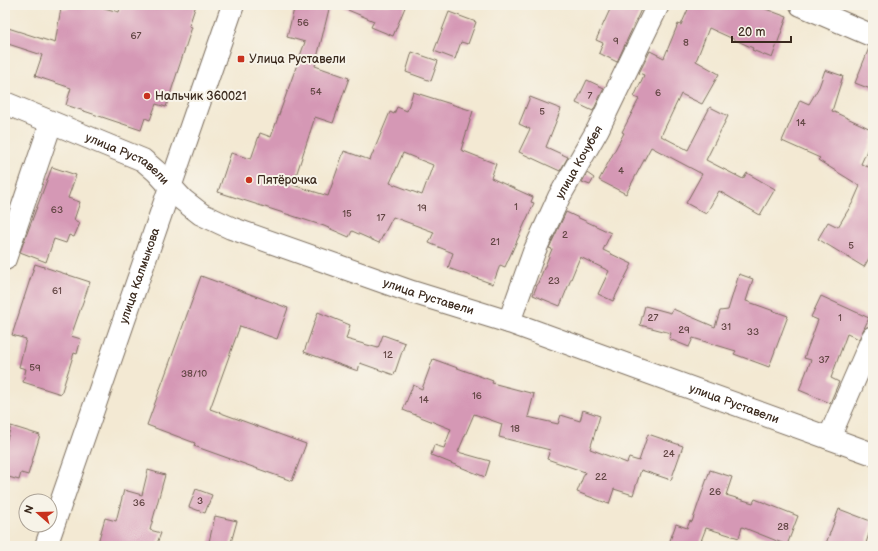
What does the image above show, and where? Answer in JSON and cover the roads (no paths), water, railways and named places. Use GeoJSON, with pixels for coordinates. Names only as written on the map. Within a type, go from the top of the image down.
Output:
{"type":"FeatureCollection","features":[{"type":"Feature","properties":{"kind":"street","name":"улица Калмыкова"},"geometry":{"type":"LineString","coordinates":[[46,546],[233,5]]}},
{"type":"Feature","properties":{"kind":"street","name":"улица Кочубея"},"geometry":{"type":"LineString","coordinates":[[509,322],[534,252],[559,197],[598,130],[658,5]]}},
{"type":"Feature","properties":{"kind":"street"},"geometry":{"type":"LineString","coordinates":[[801,5],[873,36]]}},
{"type":"Feature","properties":{"kind":"street","name":"улица Руставели"},"geometry":{"type":"LineString","coordinates":[[5,104],[142,160],[157,172],[183,200],[200,214],[232,228],[412,292],[509,322],[873,454]]}},
{"type":"Feature","properties":{"kind":"street"},"geometry":{"type":"LineString","coordinates":[[5,259],[51,123]]}},
{"type":"Feature","properties":{"kind":"street"},"geometry":{"type":"LineString","coordinates":[[829,438],[873,337]]}},
{"type":"Feature","properties":{"kind":"place","name":"Улица Руставели"},"geometry":{"type":"Point","coordinates":[241,59]}},
{"type":"Feature","properties":{"kind":"place","name":"Нальчик 360021"},"geometry":{"type":"Point","coordinates":[147,96]}},
{"type":"Feature","properties":{"kind":"place","name":"Пятёрочка"},"geometry":{"type":"Point","coordinates":[249,180]}}]}
